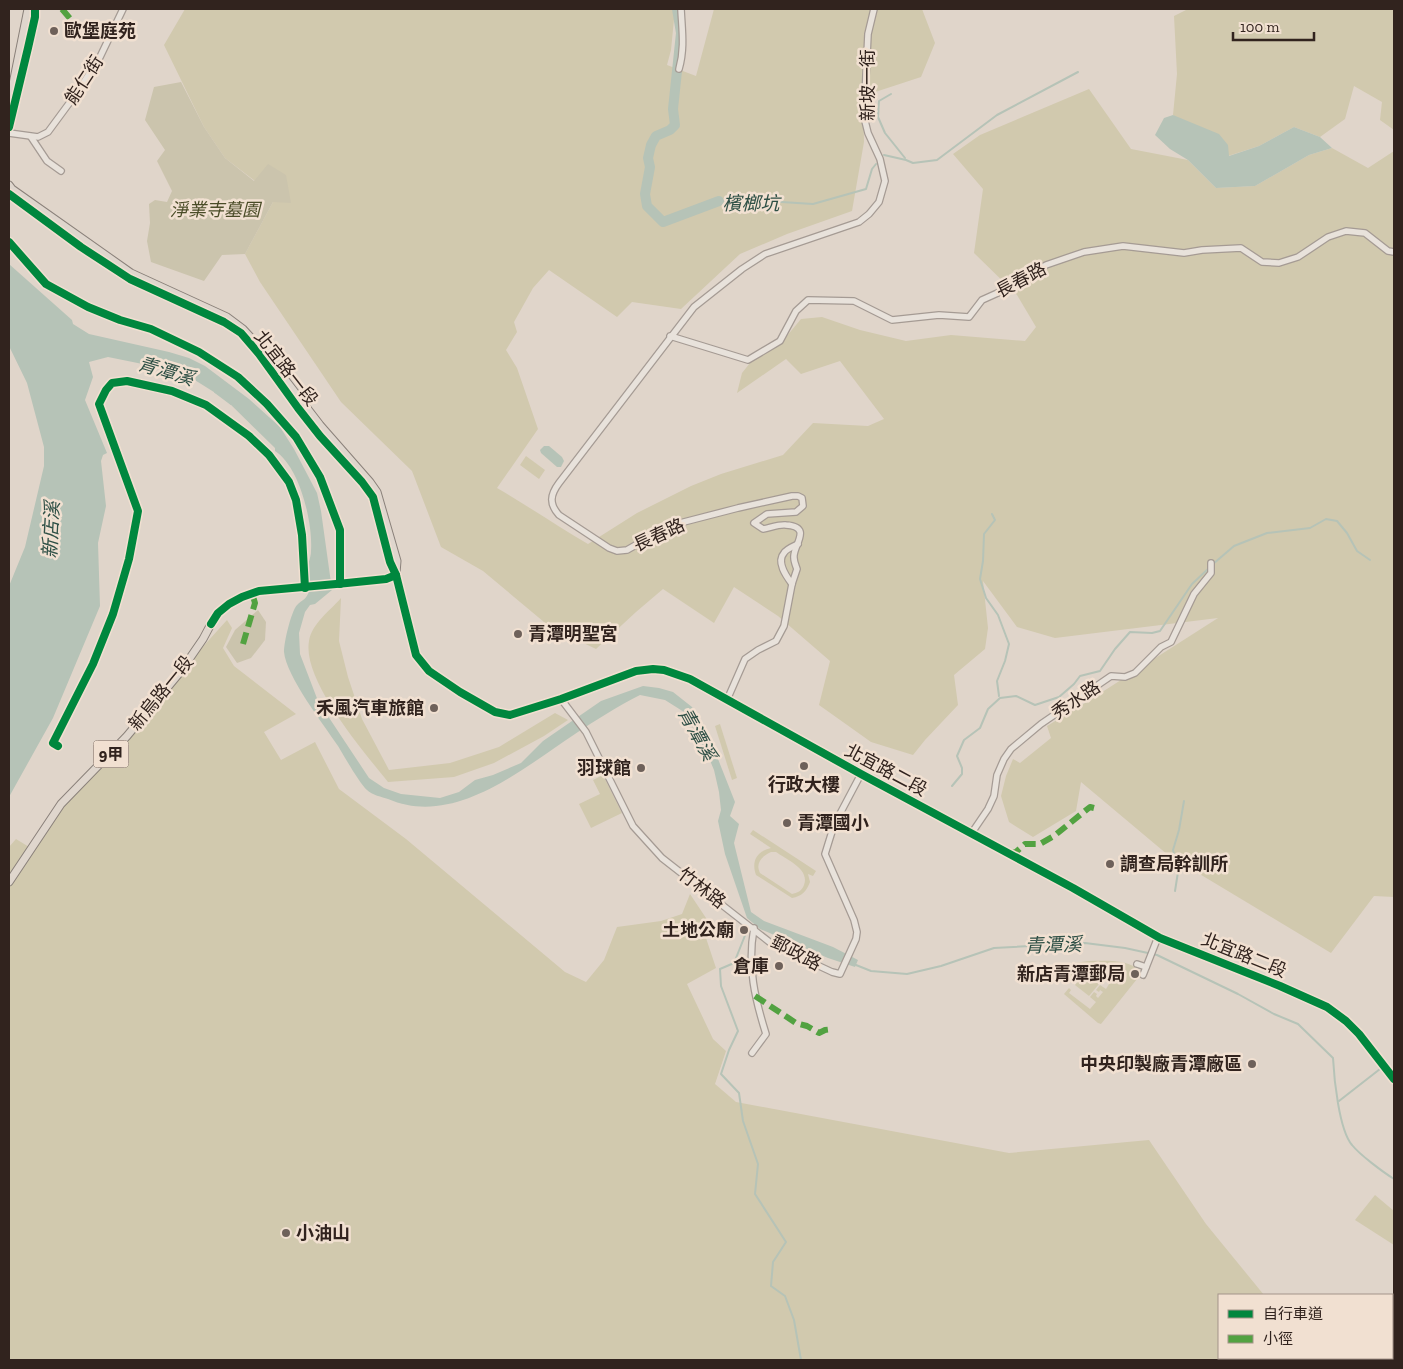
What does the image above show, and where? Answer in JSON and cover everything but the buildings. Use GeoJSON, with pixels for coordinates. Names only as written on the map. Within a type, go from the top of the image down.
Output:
{"type":"FeatureCollection","features":[{"type":"Feature","properties":{"kind":"main road"},"geometry":{"type":"LineString","coordinates":[[9,104],[28,9]]}},
{"type":"Feature","properties":{"kind":"main road"},"geometry":{"type":"LineString","coordinates":[[9,127],[35,17],[35,9]]}},
{"type":"Feature","properties":{"kind":"main road","name":"北宜路一段"},"geometry":{"type":"LineString","coordinates":[[9,184],[12,189],[131,273],[227,317],[243,328],[264,351],[320,425],[377,492],[397,561],[396,576]]}},
{"type":"Feature","properties":{"kind":"main road","name":"北宜路一段"},"geometry":{"type":"LineString","coordinates":[[9,194],[81,247],[130,279],[224,322],[240,333],[259,354],[320,436],[362,482],[372,497],[390,562],[396,576]]}},
{"type":"Feature","properties":{"kind":"main road","name":"新烏路一段"},"geometry":{"type":"LineString","coordinates":[[9,882],[61,804],[127,736],[180,672],[218,613],[229,604],[259,591],[296,589],[386,579],[396,576]]}},
{"type":"Feature","properties":{"kind":"main road","name":"北宜路二段"},"geometry":{"type":"LineString","coordinates":[[396,576],[416,655],[429,671],[496,712],[510,715],[562,699],[636,671],[664,670],[690,679],[1073,888],[1158,940],[1280,986],[1327,1007],[1356,1030],[1394,1079]]}},
{"type":"Feature","properties":{"kind":"street","name":"能仁街"},"geometry":{"type":"LineString","coordinates":[[32,137],[44,136],[48,132],[79,90],[100,57],[123,9]]}},
{"type":"Feature","properties":{"kind":"street"},"geometry":{"type":"LineString","coordinates":[[679,69],[683,56],[684,42],[681,9]]}},
{"type":"Feature","properties":{"kind":"street","name":"新坡一街"},"geometry":{"type":"LineString","coordinates":[[874,9],[868,34],[864,117],[868,133],[880,159]]}},
{"type":"Feature","properties":{"kind":"street"},"geometry":{"type":"LineString","coordinates":[[9,133],[32,137],[47,161],[60,171]]}},
{"type":"Feature","properties":{"kind":"street","name":"長春路"},"geometry":{"type":"LineString","coordinates":[[727,700],[745,659],[758,650],[776,642],[784,626],[792,584],[798,569],[793,557],[801,537],[800,532],[796,528],[786,525],[763,529],[754,523],[767,514],[796,512],[803,506],[803,502],[798,496],[738,508],[680,523],[662,530],[627,550],[617,551],[587,535],[554,509],[551,503],[552,495],[555,488],[694,307],[742,269],[765,254],[859,222],[869,214],[878,202],[885,181],[880,159]]}},
{"type":"Feature","properties":{"kind":"street","name":"長春路"},"geometry":{"type":"LineString","coordinates":[[670,336],[748,360],[780,341],[796,311],[808,300],[854,301],[892,320],[939,315],[969,318],[982,300],[1046,266],[1084,252],[1123,246],[1184,253],[1241,248],[1262,262],[1279,263],[1298,257],[1328,237],[1346,231],[1355,231],[1365,233],[1388,251],[1394,252]]}},
{"type":"Feature","properties":{"kind":"street"},"geometry":{"type":"LineString","coordinates":[[792,584],[785,576],[781,561],[784,553],[798,544]]}},
{"type":"Feature","properties":{"kind":"street","name":"秀水路"},"geometry":{"type":"LineString","coordinates":[[971,834],[988,810],[994,796],[997,775],[1011,749],[1041,724],[1111,676],[1125,677],[1135,674],[1160,647],[1171,642],[1194,594],[1211,573],[1211,563]]}},
{"type":"Feature","properties":{"kind":"street","name":"竹林路"},"geometry":{"type":"LineString","coordinates":[[562,699],[586,732],[633,826],[642,837],[662,858],[754,928]]}},
{"type":"Feature","properties":{"kind":"street","name":"郵政路"},"geometry":{"type":"LineString","coordinates":[[754,928],[772,944],[840,974],[856,939],[857,932],[854,920],[826,854],[834,826],[861,774]]}},
{"type":"Feature","properties":{"kind":"street"},"geometry":{"type":"LineString","coordinates":[[752,1054],[766,1034],[755,996],[750,949],[754,928]]}},
{"type":"Feature","properties":{"kind":"street"},"geometry":{"type":"LineString","coordinates":[[1143,975],[1158,940]]}},
{"type":"Feature","properties":{"kind":"street"},"geometry":{"type":"LineString","coordinates":[[1137,964],[1147,965]]}},
{"type":"Feature","properties":{"kind":"shaded area"},"geometry":{"type":"Polygon","coordinates":[[[185,9],[675,9],[671,50],[667,65],[696,76],[714,9],[922,9],[935,43],[921,77],[863,96],[864,142],[852,211],[787,234],[740,254],[681,309],[632,302],[617,317],[549,270],[533,288],[514,322],[517,332],[506,350],[517,368],[538,429],[497,488],[588,544],[637,513],[691,486],[721,474],[783,455],[813,423],[868,426],[884,419],[840,361],[801,374],[786,359],[737,393],[742,373],[754,358],[781,343],[801,319],[822,317],[860,330],[906,341],[951,335],[1025,341],[1036,327],[1017,295],[974,253],[983,189],[953,154],[980,135],[1089,89],[1131,149],[1188,160],[1216,188],[1255,186],[1309,155],[1332,148],[1368,168],[1394,151],[1394,897],[1374,896],[1331,953],[1168,855],[1081,782],[1076,811],[1033,837],[1009,822],[1001,796],[1013,759],[1020,763],[1051,738],[1047,726],[1218,618],[1055,638],[1017,627],[983,581],[988,628],[985,649],[954,675],[958,705],[913,755],[871,742],[819,705],[830,661],[778,616],[734,587],[714,623],[663,589],[596,649],[550,627],[483,571],[441,547],[412,471],[341,402],[260,282],[245,254],[273,202],[255,181],[225,158],[204,127],[164,45],[185,9]]]}},
{"type":"Feature","properties":{"kind":"shaded area"},"geometry":{"type":"Polygon","coordinates":[[[1188,9],[1394,9],[1394,130],[1380,120],[1382,102],[1354,86],[1345,119],[1320,137],[1294,127],[1259,146],[1228,156],[1173,115],[1177,74],[1174,16],[1188,9]]]}},
{"type":"Feature","properties":{"kind":"shaded area"},"geometry":{"type":"Polygon","coordinates":[[[526,456],[545,470],[539,479],[520,465],[526,456]]]}},
{"type":"Feature","properties":{"kind":"shaded area"},"geometry":{"type":"Polygon","coordinates":[[[341,598],[339,641],[348,677],[362,719],[389,770],[450,763],[499,747],[555,713],[568,720],[544,736],[494,763],[454,777],[388,782],[336,714],[324,695],[309,657],[309,641],[314,629],[341,598]]]}},
{"type":"Feature","properties":{"kind":"shaded area"},"geometry":{"type":"Polygon","coordinates":[[[227,620],[232,628],[223,648],[234,666],[296,714],[264,732],[281,760],[315,742],[339,789],[406,839],[565,972],[586,982],[604,960],[617,927],[661,921],[682,914],[690,894],[712,927],[706,938],[716,968],[687,984],[713,1039],[726,1051],[715,1084],[736,1102],[1009,1153],[1149,1140],[1206,1224],[1263,1294],[1218,1294],[1218,1359],[1361,1360],[9,1360],[9,847],[16,839],[34,850],[65,800],[227,620]]]}},
{"type":"Feature","properties":{"kind":"shaded area"},"geometry":{"type":"Polygon","coordinates":[[[720,724],[737,778],[732,780],[715,726],[720,724]]]}},
{"type":"Feature","properties":{"kind":"shaded area"},"geometry":{"type":"Polygon","coordinates":[[[603,775],[622,813],[591,828],[579,804],[600,794],[593,780],[603,775]]]}},
{"type":"Feature","properties":{"kind":"shaded area"},"geometry":{"type":"Polygon","coordinates":[[[753,830],[816,871],[813,876],[808,874],[810,882],[803,893],[792,898],[756,875],[754,865],[756,857],[766,849],[771,848],[750,834],[753,830]],[[771,852],[760,860],[758,866],[760,873],[792,894],[799,891],[804,885],[804,874],[776,852],[771,852]]]}},
{"type":"Feature","properties":{"kind":"shaded area"},"geometry":{"type":"Polygon","coordinates":[[[1089,961],[1126,963],[1136,968],[1131,975],[1135,978],[1140,971],[1141,974],[1101,1024],[1064,994],[1069,988],[1071,990],[1069,993],[1090,1009],[1096,1002],[1090,997],[1094,992],[1098,998],[1103,992],[1096,990],[1100,985],[1106,989],[1111,981],[1091,965],[1088,968],[1086,966],[1073,982],[1052,966],[1044,976],[1035,968],[1089,961]]]}},
{"type":"Feature","properties":{"kind":"shaded area"},"geometry":{"type":"Polygon","coordinates":[[[1085,973],[1099,984],[1089,996],[1075,985],[1085,973]]]}},
{"type":"Feature","properties":{"kind":"shaded area"},"geometry":{"type":"Polygon","coordinates":[[[1375,1195],[1394,1211],[1394,1245],[1355,1220],[1375,1195]]]}},
{"type":"Feature","properties":{"kind":"green space","name":"淨業寺墓園"},"geometry":{"type":"Polygon","coordinates":[[[181,82],[204,127],[225,158],[254,181],[268,164],[286,175],[291,203],[273,202],[245,254],[222,255],[204,281],[151,262],[147,241],[150,223],[149,204],[155,200],[167,202],[172,191],[157,161],[165,150],[145,120],[154,87],[181,82]]]}},
{"type":"Feature","properties":{"kind":"green space"},"geometry":{"type":"Polygon","coordinates":[[[258,610],[266,622],[265,640],[251,658],[237,663],[226,647],[235,630],[258,610]]]}},
{"type":"Feature","properties":{"kind":"water"},"geometry":{"type":"Polygon","coordinates":[[[1173,115],[1219,134],[1228,145],[1229,156],[1259,146],[1294,127],[1320,137],[1332,148],[1309,155],[1255,186],[1216,188],[1188,160],[1170,149],[1155,135],[1164,118],[1173,115]]]}},
{"type":"Feature","properties":{"kind":"water","name":"新店溪"},"geometry":{"type":"Polygon","coordinates":[[[9,264],[72,320],[73,324],[89,334],[189,358],[205,366],[249,399],[280,427],[317,493],[332,590],[315,604],[310,605],[305,612],[299,633],[300,654],[318,701],[369,778],[384,788],[401,794],[440,798],[459,792],[475,780],[493,775],[521,763],[543,741],[601,701],[643,686],[673,692],[692,707],[718,759],[735,802],[730,816],[739,824],[734,843],[751,912],[764,921],[833,947],[858,960],[855,967],[828,958],[760,929],[747,918],[725,854],[718,821],[721,810],[714,770],[706,751],[684,712],[665,700],[640,695],[599,718],[511,777],[463,800],[438,806],[413,806],[369,792],[360,782],[306,700],[286,662],[284,647],[290,620],[297,605],[306,598],[309,591],[307,573],[311,551],[307,511],[298,482],[291,469],[275,451],[275,448],[225,399],[182,372],[108,357],[89,362],[93,377],[85,400],[107,453],[103,455],[101,461],[106,506],[98,543],[100,606],[53,718],[9,797],[9,586],[25,547],[44,466],[44,447],[27,383],[9,346],[9,264]]]}},
{"type":"Feature","properties":{"kind":"water"},"geometry":{"type":"Polygon","coordinates":[[[544,446],[549,446],[562,457],[564,461],[561,467],[557,467],[541,453],[540,450],[544,446]]]}},
{"type":"Feature","properties":{"kind":"waterway","name":"檳榔坑"},"geometry":{"type":"LineString","coordinates":[[677,9],[681,33],[673,109],[675,125],[670,130],[656,136],[651,145],[648,158],[650,167],[645,194],[647,206],[663,222],[719,201]]}},
{"type":"Feature","properties":{"kind":"waterway","name":"檳榔坑"},"geometry":{"type":"LineString","coordinates":[[884,155],[913,163],[937,160],[997,115],[1078,72]]}},
{"type":"Feature","properties":{"kind":"waterway"},"geometry":{"type":"LineString","coordinates":[[891,94],[879,101],[878,117],[885,133],[905,158]]}},
{"type":"Feature","properties":{"kind":"waterway","name":"檳榔坑"},"geometry":{"type":"LineString","coordinates":[[719,201],[737,199],[813,204],[866,189],[872,169],[876,164]]}},
{"type":"Feature","properties":{"kind":"waterway","name":"青潭溪"},"geometry":{"type":"LineString","coordinates":[[168,369],[190,376]]}},
{"type":"Feature","properties":{"kind":"waterway","name":"青潭溪"},"geometry":{"type":"LineString","coordinates":[[215,392],[231,404]]}},
{"type":"Feature","properties":{"kind":"waterway"},"geometry":{"type":"LineString","coordinates":[[992,514],[995,520],[984,534],[980,579],[986,598],[998,615],[1009,644],[997,681],[999,696]]}},
{"type":"Feature","properties":{"kind":"waterway"},"geometry":{"type":"LineString","coordinates":[[1213,564],[1234,546],[1267,533],[1310,528],[1326,519],[1337,521],[1347,533],[1357,551],[1370,560]]}},
{"type":"Feature","properties":{"kind":"waterway"},"geometry":{"type":"LineString","coordinates":[[952,786],[962,774],[962,768],[957,756],[964,740],[980,728],[988,709],[1000,698],[1016,696],[1035,705],[1059,697],[1080,676],[1100,671],[1115,649],[1130,632],[1152,633],[1160,631],[1192,584],[1208,569]]}},
{"type":"Feature","properties":{"kind":"waterway"},"geometry":{"type":"LineString","coordinates":[[1175,891],[1178,872],[1173,850],[1184,801]]}},
{"type":"Feature","properties":{"kind":"waterway"},"geometry":{"type":"LineString","coordinates":[[748,928],[734,963],[720,969],[721,986],[738,1031],[721,1074],[739,1093],[743,1121],[758,1164],[755,1194],[786,1242],[773,1262],[771,1286],[785,1296],[794,1320],[801,1360]]}},
{"type":"Feature","properties":{"kind":"waterway","name":"青潭溪"},"geometry":{"type":"LineString","coordinates":[[856,965],[871,971],[907,974],[941,966],[994,948],[1085,943],[1125,948],[1157,955],[1238,994],[1274,1014],[1298,1024],[1333,1058],[1338,1103],[1347,1138],[1360,1154],[1394,1179]]}},
{"type":"Feature","properties":{"kind":"waterway"},"geometry":{"type":"LineString","coordinates":[[1339,1101],[1380,1069]]}},
{"type":"Feature","properties":{"kind":"marked path"},"geometry":{"type":"LineString","coordinates":[[62,9],[78,28]]}},
{"type":"Feature","properties":{"kind":"marked path"},"geometry":{"type":"LineString","coordinates":[[243,644],[255,603],[252,593]]}},
{"type":"Feature","properties":{"kind":"marked path"},"geometry":{"type":"LineString","coordinates":[[1009,854],[1016,852],[1025,844],[1040,844],[1054,836],[1090,807],[1094,808]]}},
{"type":"Feature","properties":{"kind":"marked path"},"geometry":{"type":"LineString","coordinates":[[755,996],[796,1023],[807,1026],[819,1033],[833,1029]]}},
{"type":"Feature","properties":{"kind":"cycle path"},"geometry":{"type":"LineString","coordinates":[[9,127],[35,17],[35,9]]}},
{"type":"Feature","properties":{"kind":"cycle path"},"geometry":{"type":"LineString","coordinates":[[9,194],[81,247],[130,279],[224,322],[241,333],[259,354],[320,436],[362,482],[373,497],[390,562],[396,575],[416,655],[429,671],[460,692],[495,712],[510,715],[561,699],[636,671],[664,670],[690,679],[1073,888],[1160,938],[1327,1007],[1346,1021],[1359,1034],[1394,1079]]}},
{"type":"Feature","properties":{"kind":"cycle path"},"geometry":{"type":"LineString","coordinates":[[9,242],[46,284],[88,307],[120,320],[151,329],[199,352],[238,377],[267,404],[296,437],[320,477],[340,530],[340,584]]}},
{"type":"Feature","properties":{"kind":"cycle path"},"geometry":{"type":"LineString","coordinates":[[58,746],[53,743],[93,664],[113,614],[129,559],[138,511],[99,404],[112,383],[127,381],[172,391],[206,405],[249,436],[269,455],[289,482],[296,500],[302,535],[305,588]]}},
{"type":"Feature","properties":{"kind":"cycle path"},"geometry":{"type":"LineString","coordinates":[[211,624],[218,613],[229,604],[259,591],[386,579],[396,575]]}},
{"type":"Feature","properties":{"kind":"place","name":"歐堡庭苑"},"geometry":{"type":"Point","coordinates":[54,31]}},
{"type":"Feature","properties":{"kind":"place","name":"青潭明聖宮"},"geometry":{"type":"Point","coordinates":[518,634]}},
{"type":"Feature","properties":{"kind":"place","name":"禾風汽車旅館"},"geometry":{"type":"Point","coordinates":[434,708]}},
{"type":"Feature","properties":{"kind":"place","name":"行政大樓"},"geometry":{"type":"Point","coordinates":[804,766]}},
{"type":"Feature","properties":{"kind":"place","name":"羽球館"},"geometry":{"type":"Point","coordinates":[641,768]}},
{"type":"Feature","properties":{"kind":"place","name":"青潭國小"},"geometry":{"type":"Point","coordinates":[787,823]}},
{"type":"Feature","properties":{"kind":"place","name":"調查局幹訓所"},"geometry":{"type":"Point","coordinates":[1110,864]}},
{"type":"Feature","properties":{"kind":"place","name":"土地公廟"},"geometry":{"type":"Point","coordinates":[744,930]}},
{"type":"Feature","properties":{"kind":"place","name":"倉庫"},"geometry":{"type":"Point","coordinates":[779,966]}},
{"type":"Feature","properties":{"kind":"place","name":"新店青潭郵局"},"geometry":{"type":"Point","coordinates":[1135,974]}},
{"type":"Feature","properties":{"kind":"place","name":"中央印製廠青潭廠區"},"geometry":{"type":"Point","coordinates":[1252,1064]}},
{"type":"Feature","properties":{"kind":"place","name":"小油山"},"geometry":{"type":"Point","coordinates":[286,1233]}}]}
